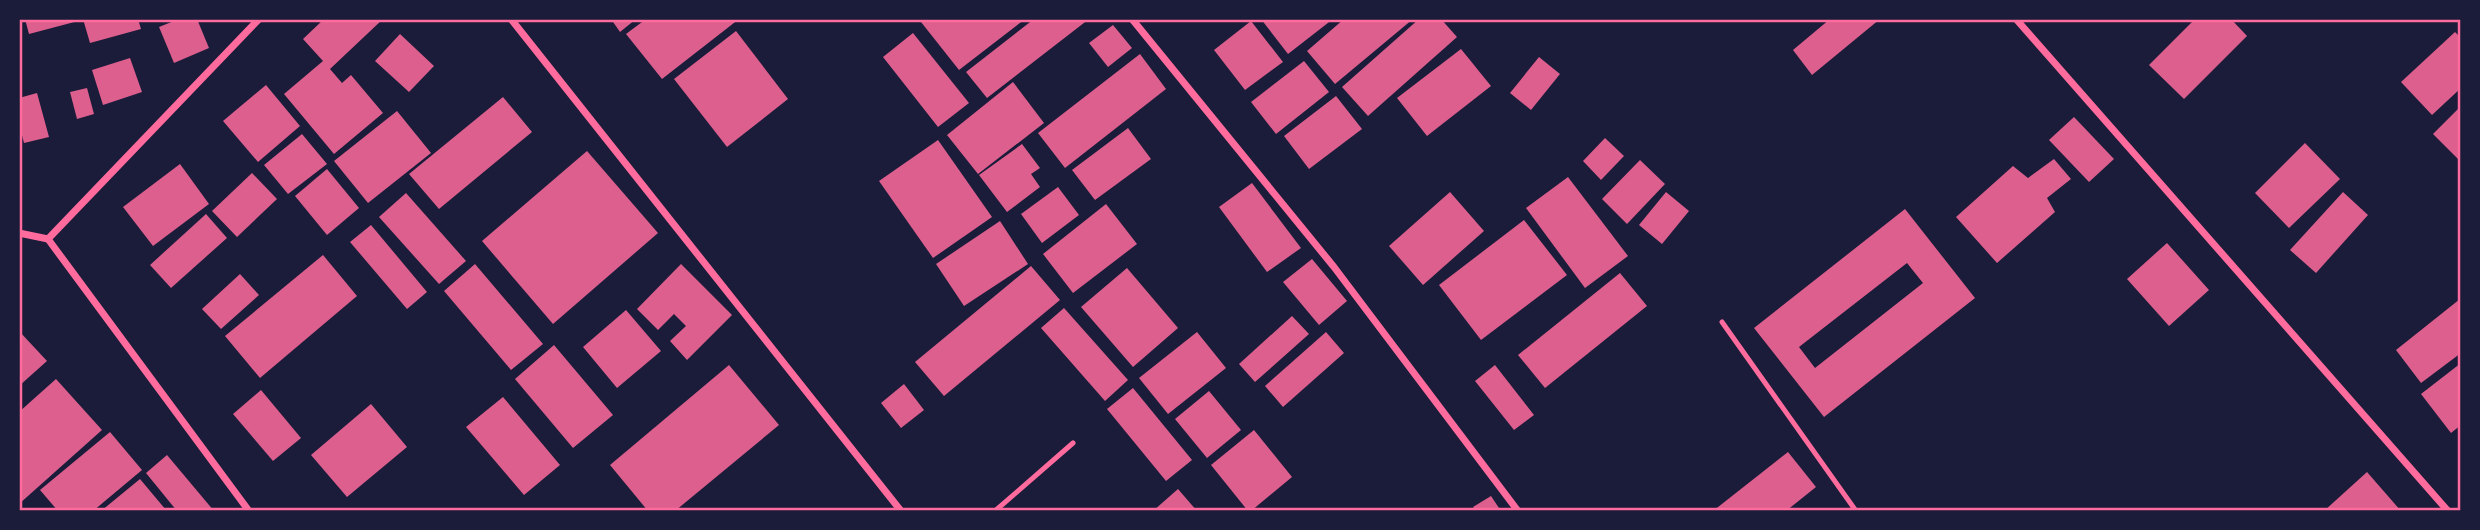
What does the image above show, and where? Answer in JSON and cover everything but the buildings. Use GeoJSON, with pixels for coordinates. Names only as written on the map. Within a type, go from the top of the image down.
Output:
{"type":"FeatureCollection","features":[{"type":"Feature","properties":{"kind":"street"},"geometry":{"type":"LineString","coordinates":[[48,239],[258,19]]}},
{"type":"Feature","properties":{"kind":"street"},"geometry":{"type":"LineString","coordinates":[[511,19],[901,511]]}},
{"type":"Feature","properties":{"kind":"street"},"geometry":{"type":"LineString","coordinates":[[1132,19],[1334,267],[1518,511]]}},
{"type":"Feature","properties":{"kind":"street"},"geometry":{"type":"LineString","coordinates":[[2016,19],[2448,511]]}},
{"type":"Feature","properties":{"kind":"street"},"geometry":{"type":"LineString","coordinates":[[19,233],[48,239],[249,511]]}},
{"type":"Feature","properties":{"kind":"lane"},"geometry":{"type":"LineString","coordinates":[[1722,322],[1843,489],[1856,511]]}},
{"type":"Feature","properties":{"kind":"lane"},"geometry":{"type":"LineString","coordinates":[[995,511],[1073,443]]}}]}
